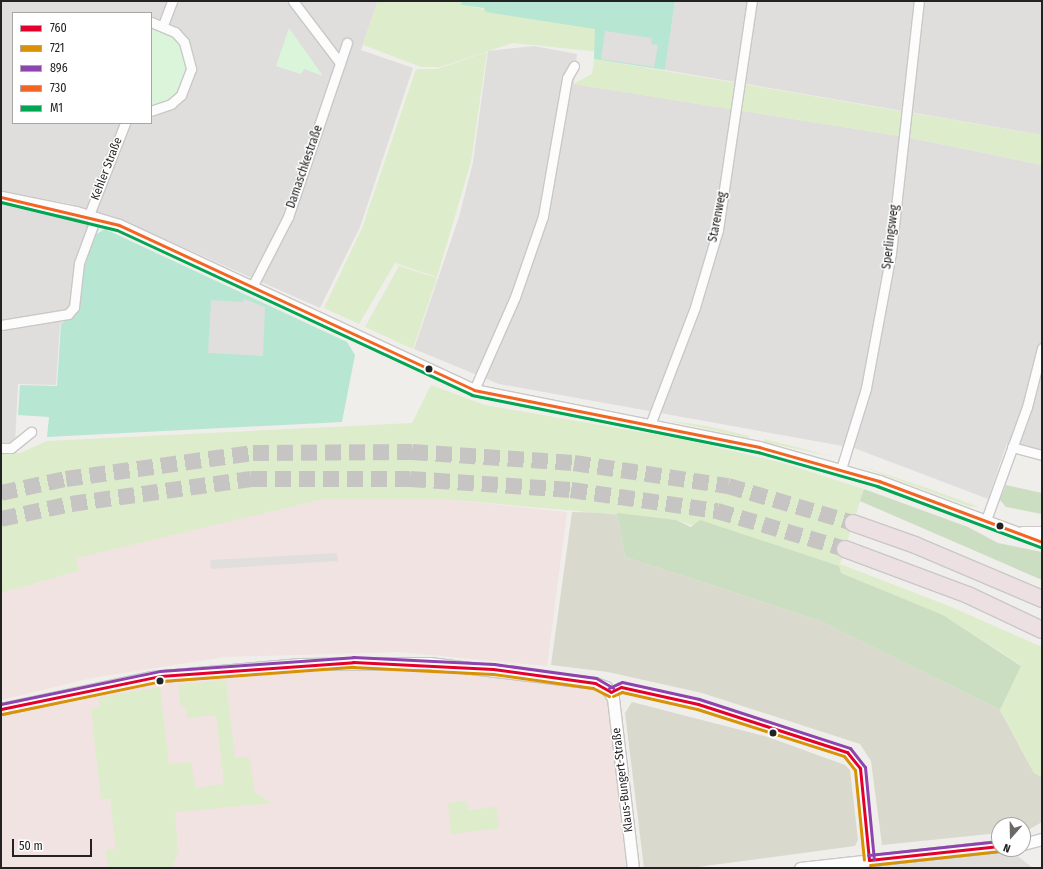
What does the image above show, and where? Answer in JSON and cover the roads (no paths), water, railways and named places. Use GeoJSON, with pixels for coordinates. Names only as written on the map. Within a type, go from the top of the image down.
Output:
{"type":"FeatureCollection","features":[{"type":"Feature","properties":{"kind":"highway"},"geometry":{"type":"LineString","coordinates":[[853,523],[915,545],[1042,599]]}},
{"type":"Feature","properties":{"kind":"highway"},"geometry":{"type":"LineString","coordinates":[[845,549],[968,595],[1042,630]]}},
{"type":"Feature","properties":{"kind":"street"},"geometry":{"type":"LineString","coordinates":[[163,25],[172,1]]}},
{"type":"Feature","properties":{"kind":"street"},"geometry":{"type":"LineString","coordinates":[[293,1],[340,63]]}},
{"type":"Feature","properties":{"kind":"street","name":"Starenweg"},"geometry":{"type":"LineString","coordinates":[[650,425],[695,307],[718,230],[752,1]]}},
{"type":"Feature","properties":{"kind":"street","name":"Sperlingsweg"},"geometry":{"type":"LineString","coordinates":[[841,469],[866,388],[891,253],[919,1]]}},
{"type":"Feature","properties":{"kind":"street"},"geometry":{"type":"LineString","coordinates":[[152,22],[163,25],[184,42],[191,69],[181,95],[171,104],[152,111]]}},
{"type":"Feature","properties":{"kind":"street","name":"Damaschkestraße"},"geometry":{"type":"LineString","coordinates":[[252,287],[288,217],[347,43]]}},
{"type":"Feature","properties":{"kind":"street"},"geometry":{"type":"LineString","coordinates":[[474,390],[515,297],[543,216],[567,78],[574,66]]}},
{"type":"Feature","properties":{"kind":"street","name":"Kehler Straße"},"geometry":{"type":"LineString","coordinates":[[1,325],[68,314],[74,307],[79,263],[92,216],[124,124]]}},
{"type":"Feature","properties":{"kind":"street"},"geometry":{"type":"LineString","coordinates":[[1,197],[92,216],[252,287],[474,390],[516,401],[650,425],[759,447],[841,469],[1020,532],[1042,542]]}},
{"type":"Feature","properties":{"kind":"street"},"geometry":{"type":"LineString","coordinates":[[986,520],[1041,360],[1042,348]]}},
{"type":"Feature","properties":{"kind":"street"},"geometry":{"type":"LineString","coordinates":[[1,448],[11,448],[31,432]]}},
{"type":"Feature","properties":{"kind":"street"},"geometry":{"type":"LineString","coordinates":[[1012,447],[1042,455]]}},
{"type":"Feature","properties":{"kind":"street"},"geometry":{"type":"LineString","coordinates":[[1020,532],[1042,532]]}},
{"type":"Feature","properties":{"kind":"street"},"geometry":{"type":"LineString","coordinates":[[1,709],[160,676],[338,662],[493,668],[595,682],[611,692],[621,687],[698,704],[847,752],[854,756],[860,768],[870,860]]}},
{"type":"Feature","properties":{"kind":"street","name":"Klaus-Bungert-Straße"},"geometry":{"type":"LineString","coordinates":[[611,692],[633,868]]}},
{"type":"Feature","properties":{"kind":"street"},"geometry":{"type":"LineString","coordinates":[[1031,842],[1042,839]]}},
{"type":"Feature","properties":{"kind":"street"},"geometry":{"type":"LineString","coordinates":[[800,868],[991,847]]}},
{"type":"Feature","properties":{"kind":"tunnel"},"geometry":{"type":"LineString","coordinates":[[1,493],[66,479],[253,453],[412,452],[574,463],[728,486],[853,523]]}},
{"type":"Feature","properties":{"kind":"tunnel"},"geometry":{"type":"LineString","coordinates":[[1,519],[71,504],[251,479],[410,479],[571,490],[717,511],[845,549]]}}]}
